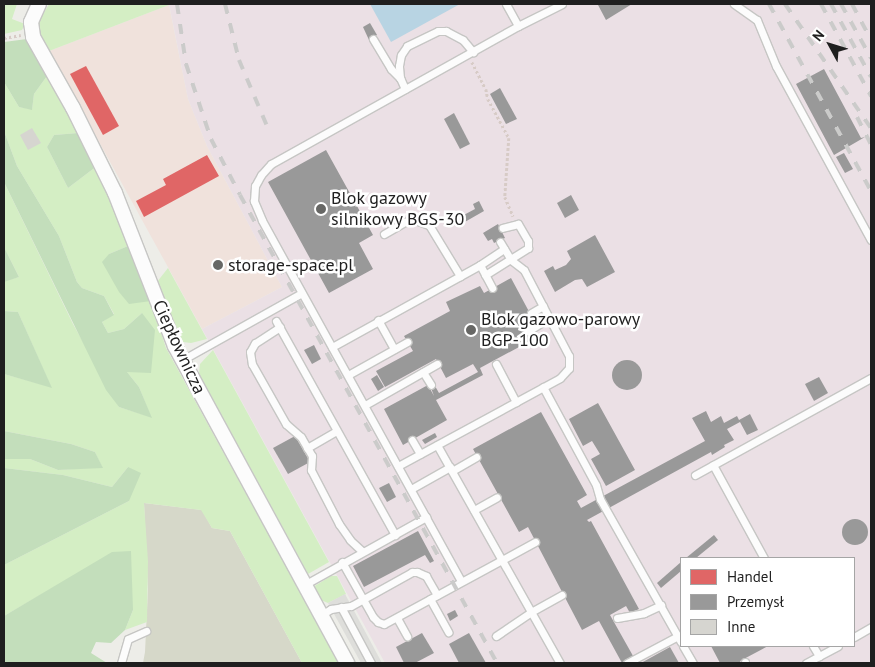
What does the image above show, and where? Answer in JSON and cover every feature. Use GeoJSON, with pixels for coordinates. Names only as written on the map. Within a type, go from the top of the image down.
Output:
{"type":"FeatureCollection","features":[{"type":"Feature","properties":{"kind":"street"},"geometry":{"type":"LineString","coordinates":[[32,28],[39,4]]}},
{"type":"Feature","properties":{"kind":"street","name":"Ciepłownicza"},"geometry":{"type":"LineString","coordinates":[[32,28],[115,193],[182,360],[347,663]]}},
{"type":"Feature","properties":{"kind":"lane"},"geometry":{"type":"LineString","coordinates":[[506,4],[518,26]]}},
{"type":"Feature","properties":{"kind":"lane"},"geometry":{"type":"LineString","coordinates":[[461,581],[302,293],[254,201],[255,186],[260,175],[271,164],[518,26],[562,4]]}},
{"type":"Feature","properties":{"kind":"lane"},"geometry":{"type":"LineString","coordinates":[[734,4],[756,20],[776,66],[871,240]]}},
{"type":"Feature","properties":{"kind":"lane"},"geometry":{"type":"LineString","coordinates":[[400,78],[401,55],[407,46],[438,31],[446,31],[466,42],[470,53]]}},
{"type":"Feature","properties":{"kind":"lane"},"geometry":{"type":"LineString","coordinates":[[373,39],[391,69],[400,78],[405,89]]}},
{"type":"Feature","properties":{"kind":"lane"},"geometry":{"type":"LineString","coordinates":[[384,234],[405,222],[415,220],[430,225],[460,276]]}},
{"type":"Feature","properties":{"kind":"lane"},"geometry":{"type":"LineString","coordinates":[[485,274],[525,252],[530,244],[518,224],[502,228]]}},
{"type":"Feature","properties":{"kind":"lane"},"geometry":{"type":"LineString","coordinates":[[398,466],[565,374],[570,361],[549,318],[524,270],[511,260],[500,242]]}},
{"type":"Feature","properties":{"kind":"lane"},"geometry":{"type":"LineString","coordinates":[[332,346],[480,265],[504,249]]}},
{"type":"Feature","properties":{"kind":"lane"},"geometry":{"type":"LineString","coordinates":[[480,265],[492,288]]}},
{"type":"Feature","properties":{"kind":"lane"},"geometry":{"type":"LineString","coordinates":[[182,360],[302,293]]}},
{"type":"Feature","properties":{"kind":"lane"},"geometry":{"type":"LineString","coordinates":[[531,313],[542,306]]}},
{"type":"Feature","properties":{"kind":"lane"},"geometry":{"type":"LineString","coordinates":[[528,331],[549,318]]}},
{"type":"Feature","properties":{"kind":"lane"},"geometry":{"type":"LineString","coordinates":[[378,320],[394,349]]}},
{"type":"Feature","properties":{"kind":"lane"},"geometry":{"type":"LineString","coordinates":[[362,551],[350,540],[339,524],[311,470],[312,456],[301,437],[286,424],[250,358],[255,343],[278,324],[394,535]]}},
{"type":"Feature","properties":{"kind":"lane"},"geometry":{"type":"LineString","coordinates":[[348,375],[406,342]]}},
{"type":"Feature","properties":{"kind":"lane"},"geometry":{"type":"LineString","coordinates":[[365,405],[437,364]]}},
{"type":"Feature","properties":{"kind":"lane"},"geometry":{"type":"LineString","coordinates":[[496,364],[516,402]]}},
{"type":"Feature","properties":{"kind":"lane"},"geometry":{"type":"LineString","coordinates":[[423,372],[431,385]]}},
{"type":"Feature","properties":{"kind":"lane"},"geometry":{"type":"LineString","coordinates":[[695,475],[871,378]]}},
{"type":"Feature","properties":{"kind":"lane"},"geometry":{"type":"LineString","coordinates":[[543,387],[596,485],[600,499],[680,640],[628,663]]}},
{"type":"Feature","properties":{"kind":"lane"},"geometry":{"type":"LineString","coordinates":[[307,448],[336,431]]}},
{"type":"Feature","properties":{"kind":"lane"},"geometry":{"type":"LineString","coordinates":[[412,440],[420,454]]}},
{"type":"Feature","properties":{"kind":"lane"},"geometry":{"type":"LineString","coordinates":[[437,445],[560,663]]}},
{"type":"Feature","properties":{"kind":"lane"},"geometry":{"type":"LineString","coordinates":[[411,489],[476,457]]}},
{"type":"Feature","properties":{"kind":"lane"},"geometry":{"type":"LineString","coordinates":[[713,464],[763,557]]}},
{"type":"Feature","properties":{"kind":"lane"},"geometry":{"type":"LineString","coordinates":[[474,510],[497,497]]}},
{"type":"Feature","properties":{"kind":"lane"},"geometry":{"type":"LineString","coordinates":[[304,585],[342,562],[426,517]]}},
{"type":"Feature","properties":{"kind":"lane"},"geometry":{"type":"LineString","coordinates":[[342,562],[378,622],[384,624],[535,542]]}},
{"type":"Feature","properties":{"kind":"lane"},"geometry":{"type":"LineString","coordinates":[[321,615],[331,608],[351,606],[403,576],[417,572],[426,576],[437,595]]}},
{"type":"Feature","properties":{"kind":"lane"},"geometry":{"type":"LineString","coordinates":[[496,636],[531,612],[562,595]]}},
{"type":"Feature","properties":{"kind":"lane"},"geometry":{"type":"LineString","coordinates":[[430,599],[448,632]]}},
{"type":"Feature","properties":{"kind":"lane"},"geometry":{"type":"LineString","coordinates":[[617,618],[644,613],[661,605]]}},
{"type":"Feature","properties":{"kind":"lane"},"geometry":{"type":"LineString","coordinates":[[341,607],[371,663]]}},
{"type":"Feature","properties":{"kind":"lane"},"geometry":{"type":"LineString","coordinates":[[397,618],[407,636]]}},
{"type":"Feature","properties":{"kind":"lane"},"geometry":{"type":"LineString","coordinates":[[855,636],[871,627]]}},
{"type":"Feature","properties":{"kind":"lane"},"geometry":{"type":"LineString","coordinates":[[121,663],[128,639],[146,631]]}},
{"type":"Feature","properties":{"kind":"lane"},"geometry":{"type":"LineString","coordinates":[[684,647],[693,663]]}},
{"type":"Feature","properties":{"kind":"lane"},"geometry":{"type":"LineString","coordinates":[[814,647],[819,656]]}},
{"type":"Feature","properties":{"kind":"lane"},"geometry":{"type":"LineString","coordinates":[[806,663],[836,647]]}},
{"type":"Feature","properties":{"kind":"path"},"geometry":{"type":"LineString","coordinates":[[4,38],[32,28]]}},
{"type":"Feature","properties":{"kind":"path"},"geometry":{"type":"LineString","coordinates":[[470,53],[508,138],[505,198],[518,224]]}},
{"type":"Feature","properties":{"kind":"shaded area"},"geometry":{"type":"Polygon","coordinates":[[[169,4],[871,4],[871,663],[385,663],[202,329],[282,287],[207,146],[188,99],[169,4]]]}},
{"type":"Feature","properties":{"kind":"shaded area"},"geometry":{"type":"Polygon","coordinates":[[[169,5],[188,99],[207,146],[282,287],[202,329],[49,51],[169,5]]]}},
{"type":"Feature","properties":{"kind":"shaded area"},"geometry":{"type":"Polygon","coordinates":[[[144,503],[202,510],[212,528],[230,531],[302,663],[143,663],[148,589],[144,503]]]}},
{"type":"Feature","properties":{"kind":"shaded area"},"geometry":{"type":"Polygon","coordinates":[[[345,594],[382,663],[361,663],[328,603],[345,594]]]}},
{"type":"Feature","properties":{"kind":"green space"},"geometry":{"type":"Polygon","coordinates":[[[4,4],[17,4],[12,19],[25,24],[22,30],[4,34],[4,4]]]}},
{"type":"Feature","properties":{"kind":"green space"},"geometry":{"type":"Polygon","coordinates":[[[49,4],[169,5],[49,51],[36,26],[49,4]]]}},
{"type":"Feature","properties":{"kind":"green space"},"geometry":{"type":"Polygon","coordinates":[[[27,39],[47,76],[34,94],[32,110],[19,107],[4,82],[4,42],[27,39]]]}},
{"type":"Feature","properties":{"kind":"green space"},"geometry":{"type":"Polygon","coordinates":[[[47,76],[78,133],[54,135],[47,147],[68,188],[97,166],[128,246],[109,254],[151,301],[166,348],[339,663],[302,663],[230,531],[212,528],[201,510],[144,503],[148,561],[147,622],[125,630],[133,610],[56,586],[4,616],[4,565],[129,501],[128,467],[112,487],[63,475],[4,468],[4,459],[30,459],[58,470],[102,467],[95,452],[71,444],[4,431],[4,374],[51,387],[18,312],[4,311],[4,281],[19,277],[4,247],[4,182],[73,324],[119,407],[151,417],[139,387],[126,371],[142,313],[124,329],[108,333],[102,322],[114,314],[104,296],[82,288],[77,282],[59,236],[17,166],[4,131],[4,82],[19,107],[32,109],[34,94],[47,76]]]}},
{"type":"Feature","properties":{"kind":"green space"},"geometry":{"type":"Polygon","coordinates":[[[4,131],[17,166],[59,236],[77,282],[82,288],[104,296],[114,315],[102,322],[108,333],[124,329],[142,313],[155,330],[151,373],[127,372],[139,387],[152,418],[119,407],[106,390],[4,182],[4,131]]]}},
{"type":"Feature","properties":{"kind":"green space"},"geometry":{"type":"Polygon","coordinates":[[[78,133],[97,166],[68,188],[47,147],[54,135],[78,133]]]}},
{"type":"Feature","properties":{"kind":"green space"},"geometry":{"type":"Polygon","coordinates":[[[128,246],[151,301],[129,304],[119,292],[102,262],[109,254],[128,246]]]}},
{"type":"Feature","properties":{"kind":"green space"},"geometry":{"type":"Polygon","coordinates":[[[4,247],[19,277],[4,282],[4,247]]]}},
{"type":"Feature","properties":{"kind":"green space"},"geometry":{"type":"Polygon","coordinates":[[[168,268],[207,339],[191,343],[183,342],[157,282],[168,268]]]}},
{"type":"Feature","properties":{"kind":"green space"},"geometry":{"type":"Polygon","coordinates":[[[4,311],[18,312],[52,388],[4,374],[4,311]]]}},
{"type":"Feature","properties":{"kind":"green space"},"geometry":{"type":"Polygon","coordinates":[[[213,350],[329,562],[308,574],[199,374],[200,364],[213,350]]]}},
{"type":"Feature","properties":{"kind":"green space"},"geometry":{"type":"Polygon","coordinates":[[[4,431],[71,444],[95,452],[103,468],[58,470],[30,459],[4,459],[4,431]]]}},
{"type":"Feature","properties":{"kind":"green space"},"geometry":{"type":"Polygon","coordinates":[[[128,467],[141,473],[129,501],[4,565],[4,468],[63,475],[112,487],[128,467]]]}},
{"type":"Feature","properties":{"kind":"green space"},"geometry":{"type":"Polygon","coordinates":[[[131,551],[133,610],[125,630],[111,643],[96,642],[91,653],[107,663],[4,663],[4,616],[112,552],[131,551]]]}},
{"type":"Feature","properties":{"kind":"green space"},"geometry":{"type":"Polygon","coordinates":[[[331,576],[337,576],[346,594],[328,603],[321,600],[313,587],[331,576]]]}},
{"type":"Feature","properties":{"kind":"water"},"geometry":{"type":"Polygon","coordinates":[[[370,4],[460,4],[391,42],[370,4]]]}},
{"type":"Feature","properties":{"kind":"building: Handel"},"geometry":{"type":"Polygon","coordinates":[[[86,66],[119,126],[103,135],[70,74],[86,66]]]}},
{"type":"Feature","properties":{"kind":"building: Handel"},"geometry":{"type":"Polygon","coordinates":[[[207,155],[219,176],[144,217],[136,201],[166,185],[163,179],[207,155]]]}},
{"type":"Feature","properties":{"kind":"building: Przemysł"},"geometry":{"type":"Polygon","coordinates":[[[632,4],[606,20],[598,5],[632,4]]]}},
{"type":"Feature","properties":{"kind":"building: Przemysł"},"geometry":{"type":"Polygon","coordinates":[[[370,23],[377,35],[369,40],[363,27],[370,23]]]}},
{"type":"Feature","properties":{"kind":"building: Przemysł"},"geometry":{"type":"Polygon","coordinates":[[[824,69],[861,138],[865,137],[834,155],[796,84],[824,69]]]}},
{"type":"Feature","properties":{"kind":"building: Przemysł"},"geometry":{"type":"Polygon","coordinates":[[[500,88],[517,119],[506,124],[490,94],[500,88]]]}},
{"type":"Feature","properties":{"kind":"building: Przemysł"},"geometry":{"type":"Polygon","coordinates":[[[454,113],[470,144],[460,149],[444,119],[454,113]]]}},
{"type":"Feature","properties":{"kind":"building: Przemysł","name":"Blok gazowy silnikowy BGS-30"},"geometry":{"type":"Polygon","coordinates":[[[326,150],[373,235],[359,243],[373,269],[329,293],[268,182],[326,150]]]}},
{"type":"Feature","properties":{"kind":"building: Przemysł"},"geometry":{"type":"Polygon","coordinates":[[[844,153],[853,169],[845,173],[836,157],[844,153]]]}},
{"type":"Feature","properties":{"kind":"building: Przemysł"},"geometry":{"type":"Polygon","coordinates":[[[571,195],[579,210],[565,218],[557,203],[571,195]]]}},
{"type":"Feature","properties":{"kind":"building: Przemysł"},"geometry":{"type":"Polygon","coordinates":[[[479,201],[484,211],[463,223],[460,217],[475,209],[473,204],[479,201]]]}},
{"type":"Feature","properties":{"kind":"building: Przemysł"},"geometry":{"type":"Polygon","coordinates":[[[498,224],[505,238],[494,243],[492,239],[488,241],[483,233],[498,224]]]}},
{"type":"Feature","properties":{"kind":"building: Przemysł"},"geometry":{"type":"Polygon","coordinates":[[[595,235],[615,272],[587,287],[582,279],[575,280],[555,292],[544,271],[553,266],[555,270],[566,265],[571,259],[567,251],[595,235]]]}},
{"type":"Feature","properties":{"kind":"building: Przemysł","name":"Blok gazowo-parowy BGP-100"},"geometry":{"type":"Polygon","coordinates":[[[511,278],[533,319],[524,324],[532,340],[480,368],[483,375],[436,400],[447,420],[403,445],[384,409],[428,385],[434,396],[431,388],[435,386],[439,393],[478,372],[473,364],[446,378],[436,359],[385,387],[376,371],[413,351],[404,336],[450,311],[446,302],[480,286],[484,293],[511,278]]]}},
{"type":"Feature","properties":{"kind":"building: Przemysł"},"geometry":{"type":"Polygon","coordinates":[[[314,345],[321,359],[312,364],[304,350],[314,345]]]}},
{"type":"Feature","properties":{"kind":"building: Przemysł"},"geometry":{"type":"Polygon","coordinates":[[[627,360],[638,364],[642,375],[638,386],[627,390],[616,386],[612,375],[616,364],[627,360]]]}},
{"type":"Feature","properties":{"kind":"building: Przemysł"},"geometry":{"type":"Polygon","coordinates":[[[377,375],[384,387],[378,391],[371,379],[377,375]]]}},
{"type":"Feature","properties":{"kind":"building: Przemysł"},"geometry":{"type":"Polygon","coordinates":[[[819,377],[828,393],[814,401],[805,384],[819,377]]]}},
{"type":"Feature","properties":{"kind":"building: Przemysł"},"geometry":{"type":"Polygon","coordinates":[[[598,403],[635,470],[606,486],[591,459],[600,454],[592,441],[583,446],[569,419],[598,403]]]}},
{"type":"Feature","properties":{"kind":"building: Przemysł"},"geometry":{"type":"Polygon","coordinates":[[[706,411],[711,422],[721,416],[724,423],[737,416],[739,420],[750,414],[758,430],[747,435],[740,422],[727,429],[734,440],[724,445],[725,447],[712,455],[711,452],[587,520],[591,521],[639,609],[630,613],[626,606],[610,615],[637,663],[622,663],[599,621],[582,630],[528,527],[519,532],[473,449],[541,412],[587,495],[577,501],[581,508],[705,441],[692,418],[706,411]]]}},
{"type":"Feature","properties":{"kind":"building: Przemysł"},"geometry":{"type":"Polygon","coordinates":[[[435,433],[437,437],[425,444],[422,440],[435,433]]]}},
{"type":"Feature","properties":{"kind":"building: Przemysł"},"geometry":{"type":"Polygon","coordinates":[[[295,436],[310,462],[288,474],[273,448],[295,436]]]}},
{"type":"Feature","properties":{"kind":"building: Przemysł"},"geometry":{"type":"Polygon","coordinates":[[[389,483],[396,497],[387,502],[379,488],[389,483]]]}},
{"type":"Feature","properties":{"kind":"building: Przemysł"},"geometry":{"type":"Polygon","coordinates":[[[855,519],[864,523],[868,532],[864,541],[855,545],[846,541],[842,532],[846,523],[855,519]]]}},
{"type":"Feature","properties":{"kind":"building: Przemysł"},"geometry":{"type":"Polygon","coordinates":[[[418,531],[434,561],[430,563],[425,555],[364,587],[353,566],[418,531]]]}},
{"type":"Feature","properties":{"kind":"building: Przemysł"},"geometry":{"type":"Polygon","coordinates":[[[714,535],[718,540],[697,557],[687,557],[714,535]]]}},
{"type":"Feature","properties":{"kind":"building: Przemysł"},"geometry":{"type":"Polygon","coordinates":[[[680,563],[680,572],[661,588],[657,583],[680,563]]]}},
{"type":"Feature","properties":{"kind":"building: Przemysł"},"geometry":{"type":"Polygon","coordinates":[[[455,610],[458,616],[450,621],[447,614],[455,610]]]}},
{"type":"Feature","properties":{"kind":"building: Przemysł"},"geometry":{"type":"Polygon","coordinates":[[[422,633],[434,653],[415,663],[404,663],[396,647],[422,633]]]}},
{"type":"Feature","properties":{"kind":"building: Przemysł"},"geometry":{"type":"Polygon","coordinates":[[[469,633],[486,663],[459,663],[449,644],[469,633]]]}},
{"type":"Feature","properties":{"kind":"building: Przemysł"},"geometry":{"type":"Polygon","coordinates":[[[670,647],[679,663],[641,663],[670,647]]]}},
{"type":"Feature","properties":{"kind":"building: Przemysł"},"geometry":{"type":"Polygon","coordinates":[[[712,647],[766,647],[740,661],[741,663],[720,663],[712,647]]]}},
{"type":"Feature","properties":{"kind":"building: Inne"},"geometry":{"type":"Polygon","coordinates":[[[32,128],[41,143],[28,150],[20,135],[32,128]]]}},
{"type":"Feature","properties":{"kind":"railway"},"geometry":{"type":"LineString","coordinates":[[177,4],[186,64],[211,139],[497,663]]}},
{"type":"Feature","properties":{"kind":"railway"},"geometry":{"type":"LineString","coordinates":[[225,4],[239,60],[270,133]]}},
{"type":"Feature","properties":{"kind":"railway"},"geometry":{"type":"LineString","coordinates":[[769,4],[871,191]]}},
{"type":"Feature","properties":{"kind":"railway"},"geometry":{"type":"LineString","coordinates":[[785,4],[871,128]]}},
{"type":"Feature","properties":{"kind":"railway"},"geometry":{"type":"LineString","coordinates":[[821,4],[871,96]]}},
{"type":"Feature","properties":{"kind":"railway"},"geometry":{"type":"LineString","coordinates":[[831,4],[871,77]]}},
{"type":"Feature","properties":{"kind":"railway"},"geometry":{"type":"LineString","coordinates":[[841,4],[871,58]]}},
{"type":"Feature","properties":{"kind":"railway"},"geometry":{"type":"LineString","coordinates":[[852,4],[871,39]]}},
{"type":"Feature","properties":{"kind":"railway"},"geometry":{"type":"LineString","coordinates":[[857,117],[871,144]]}},
{"type":"Feature","properties":{"kind":"place","name":"Blok gazowy silnikowy BGS-30"},"geometry":{"type":"Point","coordinates":[321,209]}},
{"type":"Feature","properties":{"kind":"place","name":"storage-space.pl"},"geometry":{"type":"Point","coordinates":[218,265]}},
{"type":"Feature","properties":{"kind":"place","name":"Blok gazowo-parowy BGP-100"},"geometry":{"type":"Point","coordinates":[471,330]}}]}
